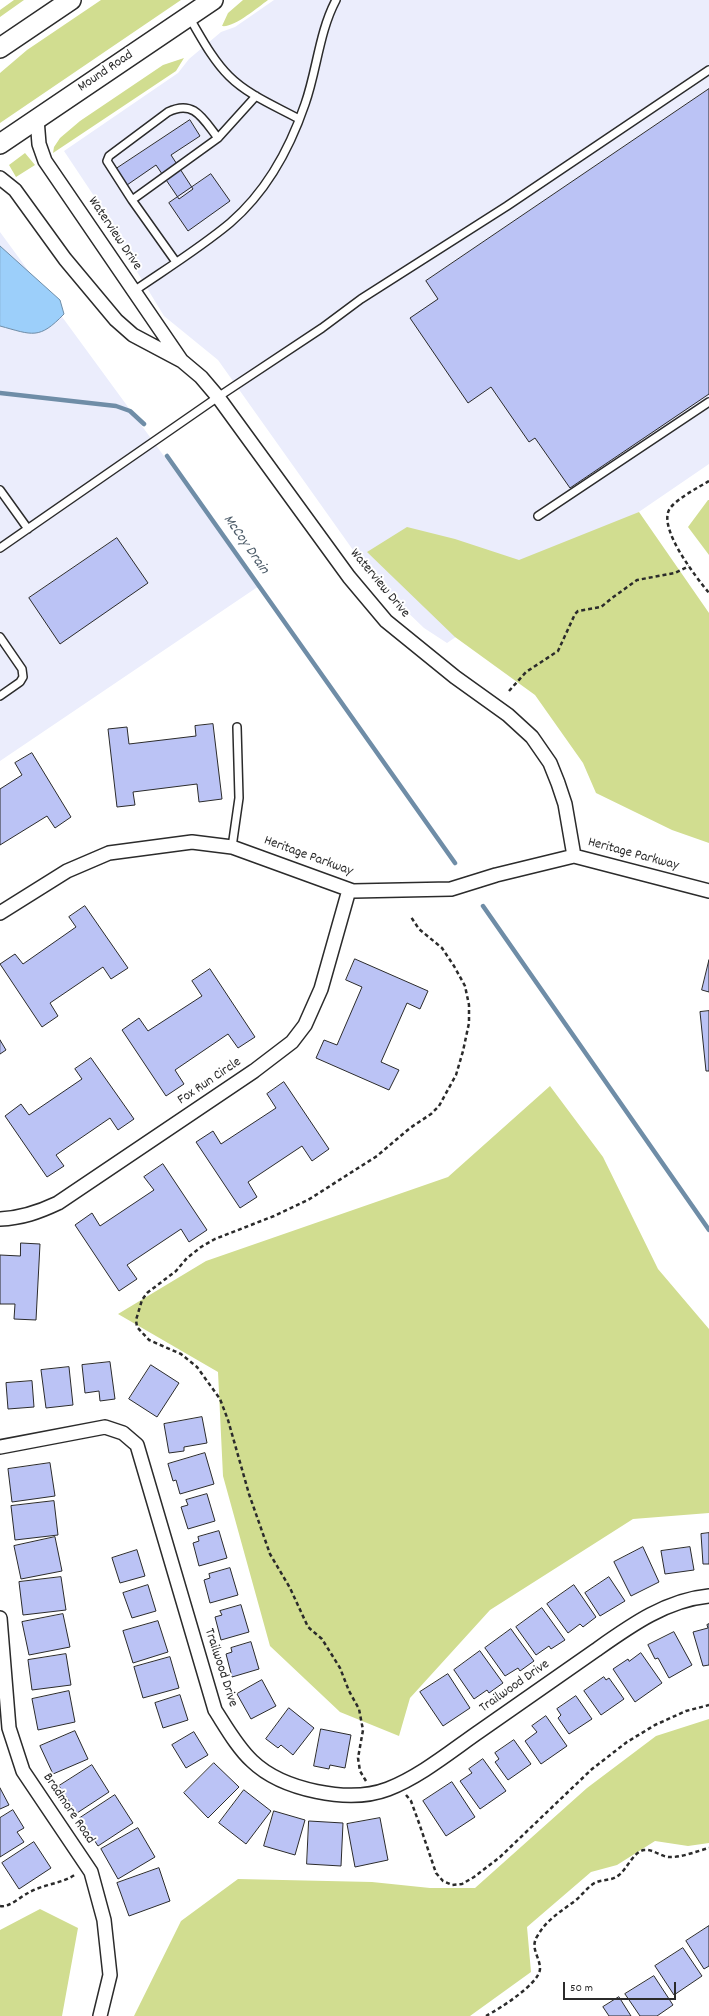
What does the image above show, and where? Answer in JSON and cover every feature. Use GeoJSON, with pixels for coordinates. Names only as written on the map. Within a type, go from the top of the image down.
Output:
{"type":"FeatureCollection","features":[{"type":"Feature","properties":{"kind":"main road"},"geometry":{"type":"LineString","coordinates":[[0,48],[71,0]]}},
{"type":"Feature","properties":{"kind":"main road","name":"Mound Road"},"geometry":{"type":"LineString","coordinates":[[0,144],[213,0]]}},
{"type":"Feature","properties":{"kind":"street","name":"Waterview Drive"},"geometry":{"type":"LineString","coordinates":[[37,119],[39,144],[45,161],[182,361]]}},
{"type":"Feature","properties":{"kind":"street","name":"Waterview Drive"},"geometry":{"type":"LineString","coordinates":[[0,178],[15,190],[66,259],[116,320],[133,335],[182,361],[201,377],[218,397],[349,577],[386,621],[443,667],[508,715],[532,737],[550,763],[558,783],[565,804],[574,856]]}},
{"type":"Feature","properties":{"kind":"street","name":"Heritage Parkway"},"geometry":{"type":"LineString","coordinates":[[0,913],[67,870],[110,853],[192,842],[232,847],[349,890],[451,889],[496,875],[574,856],[709,891]]}},
{"type":"Feature","properties":{"kind":"street","name":"Fox Run Circle"},"geometry":{"type":"LineString","coordinates":[[0,1219],[18,1218],[40,1212],[58,1203],[254,1071],[292,1042],[305,1025],[321,989],[349,890]]}},
{"type":"Feature","properties":{"kind":"street","name":"Trailwood Drive"},"geometry":{"type":"LineString","coordinates":[[0,1447],[105,1428],[123,1433],[137,1445],[214,1710],[230,1734],[252,1761],[276,1777],[303,1788],[333,1794],[362,1794],[388,1789],[425,1769],[610,1640],[659,1609],[694,1598],[709,1596]]}},
{"type":"Feature","properties":{"kind":"street","name":"Bradmore Road"},"geometry":{"type":"LineString","coordinates":[[0,1618],[9,1728],[23,1771],[91,1872],[104,1920],[110,1975],[100,2016]]}},
{"type":"Feature","properties":{"kind":"lane"},"geometry":{"type":"LineString","coordinates":[[134,291],[213,236],[247,206],[274,171],[284,154],[299,119],[317,64],[323,32],[336,0]]}},
{"type":"Feature","properties":{"kind":"lane"},"geometry":{"type":"LineString","coordinates":[[188,17],[220,66],[242,87],[299,119]]}},
{"type":"Feature","properties":{"kind":"lane"},"geometry":{"type":"LineString","coordinates":[[0,548],[218,397],[322,328],[361,299],[507,206],[709,70]]}},
{"type":"Feature","properties":{"kind":"lane"},"geometry":{"type":"LineString","coordinates":[[132,200],[218,138],[256,96]]}},
{"type":"Feature","properties":{"kind":"lane"},"geometry":{"type":"LineString","coordinates":[[176,262],[132,200],[107,161],[109,156],[168,112],[178,107],[189,108],[200,114],[218,138]]}},
{"type":"Feature","properties":{"kind":"lane"},"geometry":{"type":"LineString","coordinates":[[538,516],[709,402]]}},
{"type":"Feature","properties":{"kind":"lane"},"geometry":{"type":"LineString","coordinates":[[0,490],[28,529]]}},
{"type":"Feature","properties":{"kind":"lane"},"geometry":{"type":"LineString","coordinates":[[0,637],[22,669],[24,677],[20,682],[0,696]]}},
{"type":"Feature","properties":{"kind":"lane"},"geometry":{"type":"LineString","coordinates":[[232,847],[239,798],[237,727]]}},
{"type":"Feature","properties":{"kind":"path"},"geometry":{"type":"LineString","coordinates":[[709,481],[672,505],[667,518],[673,538],[689,566],[709,593]]}},
{"type":"Feature","properties":{"kind":"path"},"geometry":{"type":"LineString","coordinates":[[509,691],[526,672],[558,650],[568,625],[574,614],[578,611],[601,608],[637,580],[675,573],[689,566]]}},
{"type":"Feature","properties":{"kind":"path"},"geometry":{"type":"LineString","coordinates":[[411,917],[419,929],[442,948],[454,966],[464,986],[469,1005],[469,1023],[456,1075],[439,1106],[431,1114],[410,1128],[377,1156],[308,1200],[274,1216],[215,1239],[201,1247],[187,1258],[176,1271],[147,1293],[142,1300],[136,1320],[137,1327],[142,1335],[149,1340],[181,1354],[197,1367],[220,1399],[227,1414],[249,1494],[270,1554],[290,1588],[308,1627],[322,1639],[340,1668],[348,1691],[359,1709],[362,1730],[358,1758],[360,1771],[368,1786],[388,1789],[407,1796],[411,1801],[436,1873],[443,1881],[452,1885],[462,1884],[474,1877],[500,1857],[592,1769],[627,1742],[655,1725],[686,1711],[709,1705]]}},
{"type":"Feature","properties":{"kind":"path"},"geometry":{"type":"LineString","coordinates":[[486,2016],[530,1985],[538,1976],[540,1968],[533,1947],[537,1936],[556,1915],[575,1901],[594,1883],[602,1880],[611,1880],[619,1875],[637,1853],[644,1850],[668,1857],[709,1848]]}},
{"type":"Feature","properties":{"kind":"path"},"geometry":{"type":"LineString","coordinates":[[0,1906],[8,1905],[40,1887],[72,1877],[87,1867]]}},
{"type":"Feature","properties":{"kind":"shaded area"},"geometry":{"type":"Polygon","coordinates":[[[274,0],[709,0],[709,464],[447,643],[424,628],[375,581],[218,360],[164,316],[136,270],[112,223],[64,151],[178,73],[189,59],[221,32],[235,27],[274,0]]]}},
{"type":"Feature","properties":{"kind":"shaded area"},"geometry":{"type":"Polygon","coordinates":[[[0,232],[259,586],[0,761],[0,232]]]}},
{"type":"Feature","properties":{"kind":"green space"},"geometry":{"type":"Polygon","coordinates":[[[14,0],[24,0],[0,17],[0,10],[14,0]]]}},
{"type":"Feature","properties":{"kind":"green space"},"geometry":{"type":"Polygon","coordinates":[[[101,0],[181,0],[0,123],[0,73],[27,50],[101,0]]]}},
{"type":"Feature","properties":{"kind":"green space"},"geometry":{"type":"Polygon","coordinates":[[[243,0],[268,0],[233,24],[222,26],[228,13],[243,0]]]}},
{"type":"Feature","properties":{"kind":"green space"},"geometry":{"type":"Polygon","coordinates":[[[184,58],[176,71],[53,153],[54,147],[60,138],[80,121],[163,65],[184,58]]]}},
{"type":"Feature","properties":{"kind":"green space"},"geometry":{"type":"Polygon","coordinates":[[[25,153],[35,165],[16,177],[9,165],[25,153]]]}},
{"type":"Feature","properties":{"kind":"green space"},"geometry":{"type":"Polygon","coordinates":[[[709,500],[709,555],[688,527],[709,500]]]}},
{"type":"Feature","properties":{"kind":"green space"},"geometry":{"type":"Polygon","coordinates":[[[639,512],[709,613],[709,843],[672,830],[596,793],[583,763],[535,695],[455,637],[367,552],[407,527],[455,539],[519,560],[639,512]]]}},
{"type":"Feature","properties":{"kind":"green space"},"geometry":{"type":"Polygon","coordinates":[[[550,1086],[603,1157],[658,1269],[709,1329],[709,1513],[633,1519],[490,1610],[410,1698],[399,1736],[340,1712],[270,1646],[223,1476],[218,1372],[118,1314],[206,1261],[448,1177],[550,1086]]]}},
{"type":"Feature","properties":{"kind":"green space"},"geometry":{"type":"Polygon","coordinates":[[[709,1719],[709,1843],[688,1846],[655,1841],[617,1865],[591,1872],[527,1927],[531,1972],[470,2016],[134,2016],[181,1921],[238,1879],[372,1882],[430,1888],[475,1888],[587,1788],[656,1736],[709,1719]]]}},
{"type":"Feature","properties":{"kind":"green space"},"geometry":{"type":"Polygon","coordinates":[[[40,1909],[78,1928],[62,2016],[0,2016],[0,1930],[40,1909]]]}},
{"type":"Feature","properties":{"kind":"water"},"geometry":{"type":"Polygon","coordinates":[[[0,246],[60,300],[64,314],[41,332],[20,332],[0,326],[0,246]]]}},
{"type":"Feature","properties":{"kind":"building"},"geometry":{"type":"Polygon","coordinates":[[[709,89],[709,394],[570,488],[535,438],[529,442],[491,387],[468,403],[410,318],[438,299],[426,281],[709,89]]]}},
{"type":"Feature","properties":{"kind":"building"},"geometry":{"type":"Polygon","coordinates":[[[190,120],[200,136],[171,155],[193,189],[179,199],[156,165],[127,185],[116,169],[190,120]]]}},
{"type":"Feature","properties":{"kind":"building"},"geometry":{"type":"Polygon","coordinates":[[[211,174],[230,201],[188,231],[169,203],[211,174]]]}},
{"type":"Feature","properties":{"kind":"building"},"geometry":{"type":"Polygon","coordinates":[[[117,538],[148,583],[60,644],[29,598],[117,538]]]}},
{"type":"Feature","properties":{"kind":"building"},"geometry":{"type":"Polygon","coordinates":[[[213,724],[222,799],[199,802],[197,784],[133,792],[135,805],[117,807],[108,729],[127,727],[129,744],[196,736],[195,726],[213,724]]]}},
{"type":"Feature","properties":{"kind":"building"},"geometry":{"type":"Polygon","coordinates":[[[32,753],[71,817],[55,828],[47,816],[0,845],[0,789],[22,775],[15,763],[32,753]]]}},
{"type":"Feature","properties":{"kind":"building"},"geometry":{"type":"Polygon","coordinates":[[[85,906],[128,968],[111,979],[103,967],[50,1003],[58,1016],[42,1027],[0,964],[15,954],[23,964],[76,927],[69,917],[85,906]]]}},
{"type":"Feature","properties":{"kind":"building"},"geometry":{"type":"Polygon","coordinates":[[[355,959],[428,991],[420,1009],[407,1003],[381,1062],[399,1070],[389,1090],[316,1058],[324,1040],[337,1045],[362,987],[346,980],[355,959]]]}},
{"type":"Feature","properties":{"kind":"building"},"geometry":{"type":"Polygon","coordinates":[[[709,960],[709,992],[702,990],[709,960]]]}},
{"type":"Feature","properties":{"kind":"building"},"geometry":{"type":"Polygon","coordinates":[[[210,969],[255,1037],[238,1048],[228,1034],[175,1070],[184,1084],[166,1096],[122,1030],[139,1018],[148,1031],[202,996],[192,981],[210,969]]]}},
{"type":"Feature","properties":{"kind":"building"},"geometry":{"type":"Polygon","coordinates":[[[709,1011],[709,1071],[706,1071],[700,1012],[709,1011]]]}},
{"type":"Feature","properties":{"kind":"building"},"geometry":{"type":"Polygon","coordinates":[[[0,1040],[6,1050],[0,1054],[0,1040]]]}},
{"type":"Feature","properties":{"kind":"building"},"geometry":{"type":"Polygon","coordinates":[[[91,1058],[134,1119],[118,1130],[110,1118],[56,1155],[64,1166],[47,1177],[5,1116],[21,1104],[29,1115],[82,1079],[75,1069],[91,1058]]]}},
{"type":"Feature","properties":{"kind":"building"},"geometry":{"type":"Polygon","coordinates":[[[284,1082],[329,1149],[312,1161],[302,1146],[248,1182],[257,1197],[240,1208],[196,1142],[213,1131],[221,1144],[276,1108],[267,1094],[284,1082]]]}},
{"type":"Feature","properties":{"kind":"building"},"geometry":{"type":"Polygon","coordinates":[[[163,1164],[207,1230],[189,1242],[181,1229],[127,1265],[137,1279],[119,1291],[75,1225],[92,1213],[100,1226],[154,1190],[144,1177],[163,1164]]]}},
{"type":"Feature","properties":{"kind":"building"},"geometry":{"type":"Polygon","coordinates":[[[21,1243],[40,1244],[36,1320],[14,1319],[15,1304],[0,1304],[0,1255],[20,1256],[21,1243]]]}},
{"type":"Feature","properties":{"kind":"building"},"geometry":{"type":"Polygon","coordinates":[[[110,1362],[115,1399],[100,1401],[99,1391],[85,1393],[82,1365],[110,1362]]]}},
{"type":"Feature","properties":{"kind":"building"},"geometry":{"type":"Polygon","coordinates":[[[151,1365],[179,1383],[157,1417],[129,1399],[151,1365]]]}},
{"type":"Feature","properties":{"kind":"building"},"geometry":{"type":"Polygon","coordinates":[[[69,1367],[73,1405],[46,1408],[41,1370],[69,1367]]]}},
{"type":"Feature","properties":{"kind":"building"},"geometry":{"type":"Polygon","coordinates":[[[32,1381],[34,1407],[8,1409],[6,1383],[32,1381]]]}},
{"type":"Feature","properties":{"kind":"building"},"geometry":{"type":"Polygon","coordinates":[[[202,1417],[207,1443],[184,1447],[184,1451],[169,1453],[164,1424],[202,1417]]]}},
{"type":"Feature","properties":{"kind":"building"},"geometry":{"type":"Polygon","coordinates":[[[205,1453],[214,1484],[180,1494],[176,1480],[173,1481],[168,1464],[205,1453]]]}},
{"type":"Feature","properties":{"kind":"building"},"geometry":{"type":"Polygon","coordinates":[[[50,1463],[55,1496],[12,1502],[8,1469],[50,1463]]]}},
{"type":"Feature","properties":{"kind":"building"},"geometry":{"type":"Polygon","coordinates":[[[207,1494],[215,1521],[188,1529],[181,1507],[188,1505],[186,1500],[207,1494]]]}},
{"type":"Feature","properties":{"kind":"building"},"geometry":{"type":"Polygon","coordinates":[[[54,1501],[58,1535],[15,1540],[11,1506],[54,1501]]]}},
{"type":"Feature","properties":{"kind":"building"},"geometry":{"type":"Polygon","coordinates":[[[219,1531],[227,1558],[199,1566],[193,1543],[199,1541],[198,1537],[219,1531]]]}},
{"type":"Feature","properties":{"kind":"building"},"geometry":{"type":"Polygon","coordinates":[[[709,1533],[709,1564],[703,1564],[701,1534],[709,1533]]]}},
{"type":"Feature","properties":{"kind":"building"},"geometry":{"type":"Polygon","coordinates":[[[55,1537],[62,1571],[21,1579],[14,1546],[55,1537]]]}},
{"type":"Feature","properties":{"kind":"building"},"geometry":{"type":"Polygon","coordinates":[[[643,1547],[659,1582],[631,1596],[614,1562],[643,1547]]]}},
{"type":"Feature","properties":{"kind":"building"},"geometry":{"type":"Polygon","coordinates":[[[690,1547],[694,1570],[665,1574],[661,1551],[690,1547]]]}},
{"type":"Feature","properties":{"kind":"building"},"geometry":{"type":"Polygon","coordinates":[[[137,1550],[145,1576],[120,1583],[112,1558],[137,1550]]]}},
{"type":"Feature","properties":{"kind":"building"},"geometry":{"type":"Polygon","coordinates":[[[230,1568],[238,1595],[210,1603],[204,1580],[210,1578],[209,1574],[230,1568]]]}},
{"type":"Feature","properties":{"kind":"building"},"geometry":{"type":"Polygon","coordinates":[[[61,1577],[66,1610],[23,1615],[19,1582],[61,1577]]]}},
{"type":"Feature","properties":{"kind":"building"},"geometry":{"type":"Polygon","coordinates":[[[609,1577],[625,1601],[600,1616],[585,1593],[609,1577]]]}},
{"type":"Feature","properties":{"kind":"building"},"geometry":{"type":"Polygon","coordinates":[[[148,1585],[156,1611],[132,1618],[123,1593],[148,1585]]]}},
{"type":"Feature","properties":{"kind":"building"},"geometry":{"type":"Polygon","coordinates":[[[574,1585],[596,1617],[583,1627],[580,1624],[568,1633],[547,1604],[574,1585]]]}},
{"type":"Feature","properties":{"kind":"building"},"geometry":{"type":"Polygon","coordinates":[[[241,1605],[249,1632],[221,1640],[215,1617],[222,1615],[220,1611],[241,1605]]]}},
{"type":"Feature","properties":{"kind":"building"},"geometry":{"type":"Polygon","coordinates":[[[542,1608],[565,1640],[551,1649],[549,1646],[536,1655],[516,1627],[542,1608]]]}},
{"type":"Feature","properties":{"kind":"building"},"geometry":{"type":"Polygon","coordinates":[[[63,1614],[70,1647],[29,1655],[22,1622],[63,1614]]]}},
{"type":"Feature","properties":{"kind":"building"},"geometry":{"type":"Polygon","coordinates":[[[158,1621],[168,1652],[133,1663],[123,1631],[158,1621]]]}},
{"type":"Feature","properties":{"kind":"building"},"geometry":{"type":"Polygon","coordinates":[[[709,1624],[709,1665],[703,1666],[693,1632],[708,1628],[707,1625],[709,1624]]]}},
{"type":"Feature","properties":{"kind":"building"},"geometry":{"type":"Polygon","coordinates":[[[511,1629],[534,1661],[520,1671],[518,1668],[505,1676],[485,1648],[511,1629]]]}},
{"type":"Feature","properties":{"kind":"building"},"geometry":{"type":"Polygon","coordinates":[[[674,1632],[692,1665],[669,1678],[658,1658],[655,1659],[648,1645],[674,1632]]]}},
{"type":"Feature","properties":{"kind":"building"},"geometry":{"type":"Polygon","coordinates":[[[251,1642],[259,1669],[232,1677],[226,1654],[232,1652],[231,1648],[251,1642]]]}},
{"type":"Feature","properties":{"kind":"building"},"geometry":{"type":"Polygon","coordinates":[[[480,1651],[503,1683],[489,1693],[487,1690],[474,1699],[454,1670],[480,1651]]]}},
{"type":"Feature","properties":{"kind":"building"},"geometry":{"type":"Polygon","coordinates":[[[641,1653],[662,1683],[635,1702],[613,1669],[628,1659],[629,1661],[641,1653]]]}},
{"type":"Feature","properties":{"kind":"building"},"geometry":{"type":"Polygon","coordinates":[[[66,1654],[71,1685],[32,1690],[28,1660],[66,1654]]]}},
{"type":"Feature","properties":{"kind":"building"},"geometry":{"type":"Polygon","coordinates":[[[170,1657],[179,1688],[143,1698],[134,1667],[170,1657]]]}},
{"type":"Feature","properties":{"kind":"building"},"geometry":{"type":"Polygon","coordinates":[[[448,1674],[470,1708],[443,1726],[420,1692],[448,1674]]]}},
{"type":"Feature","properties":{"kind":"building"},"geometry":{"type":"Polygon","coordinates":[[[604,1677],[606,1680],[609,1678],[624,1699],[601,1715],[584,1691],[604,1677]]]}},
{"type":"Feature","properties":{"kind":"building"},"geometry":{"type":"Polygon","coordinates":[[[262,1680],[276,1706],[251,1719],[237,1694],[262,1680]]]}},
{"type":"Feature","properties":{"kind":"building"},"geometry":{"type":"Polygon","coordinates":[[[69,1691],[75,1722],[38,1730],[32,1699],[69,1691]]]}},
{"type":"Feature","properties":{"kind":"building"},"geometry":{"type":"Polygon","coordinates":[[[180,1695],[188,1720],[163,1728],[155,1703],[180,1695]]]}},
{"type":"Feature","properties":{"kind":"building"},"geometry":{"type":"Polygon","coordinates":[[[576,1696],[592,1719],[569,1734],[558,1718],[561,1715],[557,1709],[576,1696]]]}},
{"type":"Feature","properties":{"kind":"building"},"geometry":{"type":"Polygon","coordinates":[[[289,1708],[314,1728],[293,1755],[281,1745],[278,1748],[266,1739],[289,1708]]]}},
{"type":"Feature","properties":{"kind":"building"},"geometry":{"type":"Polygon","coordinates":[[[546,1716],[567,1746],[541,1764],[525,1741],[537,1732],[532,1726],[546,1716]]]}},
{"type":"Feature","properties":{"kind":"building"},"geometry":{"type":"Polygon","coordinates":[[[321,1729],[351,1735],[345,1768],[330,1765],[329,1769],[314,1766],[321,1729]]]}},
{"type":"Feature","properties":{"kind":"building"},"geometry":{"type":"Polygon","coordinates":[[[75,1731],[88,1759],[53,1774],[40,1746],[75,1731]]]}},
{"type":"Feature","properties":{"kind":"building"},"geometry":{"type":"Polygon","coordinates":[[[194,1732],[208,1755],[186,1768],[172,1745],[194,1732]]]}},
{"type":"Feature","properties":{"kind":"building"},"geometry":{"type":"Polygon","coordinates":[[[514,1740],[531,1764],[508,1780],[495,1762],[499,1759],[495,1753],[514,1740]]]}},
{"type":"Feature","properties":{"kind":"building"},"geometry":{"type":"Polygon","coordinates":[[[483,1759],[506,1791],[480,1809],[460,1781],[472,1773],[469,1769],[483,1759]]]}},
{"type":"Feature","properties":{"kind":"building"},"geometry":{"type":"Polygon","coordinates":[[[214,1763],[239,1787],[208,1818],[184,1793],[214,1763]]]}},
{"type":"Feature","properties":{"kind":"building"},"geometry":{"type":"Polygon","coordinates":[[[92,1765],[109,1792],[77,1813],[59,1786],[92,1765]]]}},
{"type":"Feature","properties":{"kind":"building"},"geometry":{"type":"Polygon","coordinates":[[[452,1782],[475,1817],[446,1836],[423,1801],[452,1782]]]}},
{"type":"Feature","properties":{"kind":"building"},"geometry":{"type":"Polygon","coordinates":[[[0,1788],[9,1805],[0,1809],[0,1788]]]}},
{"type":"Feature","properties":{"kind":"building"},"geometry":{"type":"Polygon","coordinates":[[[244,1790],[271,1811],[246,1844],[219,1823],[244,1790]]]}},
{"type":"Feature","properties":{"kind":"building"},"geometry":{"type":"Polygon","coordinates":[[[115,1795],[133,1823],[98,1846],[80,1818],[115,1795]]]}},
{"type":"Feature","properties":{"kind":"building"},"geometry":{"type":"Polygon","coordinates":[[[13,1810],[24,1828],[17,1832],[24,1842],[0,1857],[0,1818],[13,1810]]]}},
{"type":"Feature","properties":{"kind":"building"},"geometry":{"type":"Polygon","coordinates":[[[274,1811],[305,1820],[295,1855],[264,1846],[274,1811]]]}},
{"type":"Feature","properties":{"kind":"building"},"geometry":{"type":"Polygon","coordinates":[[[380,1818],[388,1860],[355,1867],[347,1824],[380,1818]]]}},
{"type":"Feature","properties":{"kind":"building"},"geometry":{"type":"Polygon","coordinates":[[[309,1821],[343,1823],[341,1866],[307,1864],[309,1821]]]}},
{"type":"Feature","properties":{"kind":"building"},"geometry":{"type":"Polygon","coordinates":[[[138,1828],[155,1857],[118,1879],[101,1849],[138,1828]]]}},
{"type":"Feature","properties":{"kind":"building"},"geometry":{"type":"Polygon","coordinates":[[[34,1842],[51,1868],[19,1889],[2,1863],[34,1842]]]}},
{"type":"Feature","properties":{"kind":"building"},"geometry":{"type":"Polygon","coordinates":[[[159,1868],[170,1901],[129,1916],[117,1883],[159,1868]]]}},
{"type":"Feature","properties":{"kind":"building"},"geometry":{"type":"Polygon","coordinates":[[[709,1926],[709,1966],[704,1969],[686,1941],[709,1926]]]}},
{"type":"Feature","properties":{"kind":"building"},"geometry":{"type":"Polygon","coordinates":[[[683,1948],[702,1976],[674,1995],[655,1966],[683,1948]]]}},
{"type":"Feature","properties":{"kind":"building"},"geometry":{"type":"Polygon","coordinates":[[[654,1976],[673,2005],[657,2016],[640,2016],[625,1994],[654,1976]]]}},
{"type":"Feature","properties":{"kind":"building"},"geometry":{"type":"Polygon","coordinates":[[[619,1997],[631,2016],[609,2016],[603,2007],[619,1997]]]}},
{"type":"Feature","properties":{"kind":"waterway","name":"McCoy Drain"},"geometry":{"type":"LineString","coordinates":[[0,393],[116,406],[130,411],[144,424]]}},
{"type":"Feature","properties":{"kind":"waterway"},"geometry":{"type":"LineString","coordinates":[[167,456],[455,863]]}},
{"type":"Feature","properties":{"kind":"waterway"},"geometry":{"type":"LineString","coordinates":[[483,906],[709,1230]]}}]}
